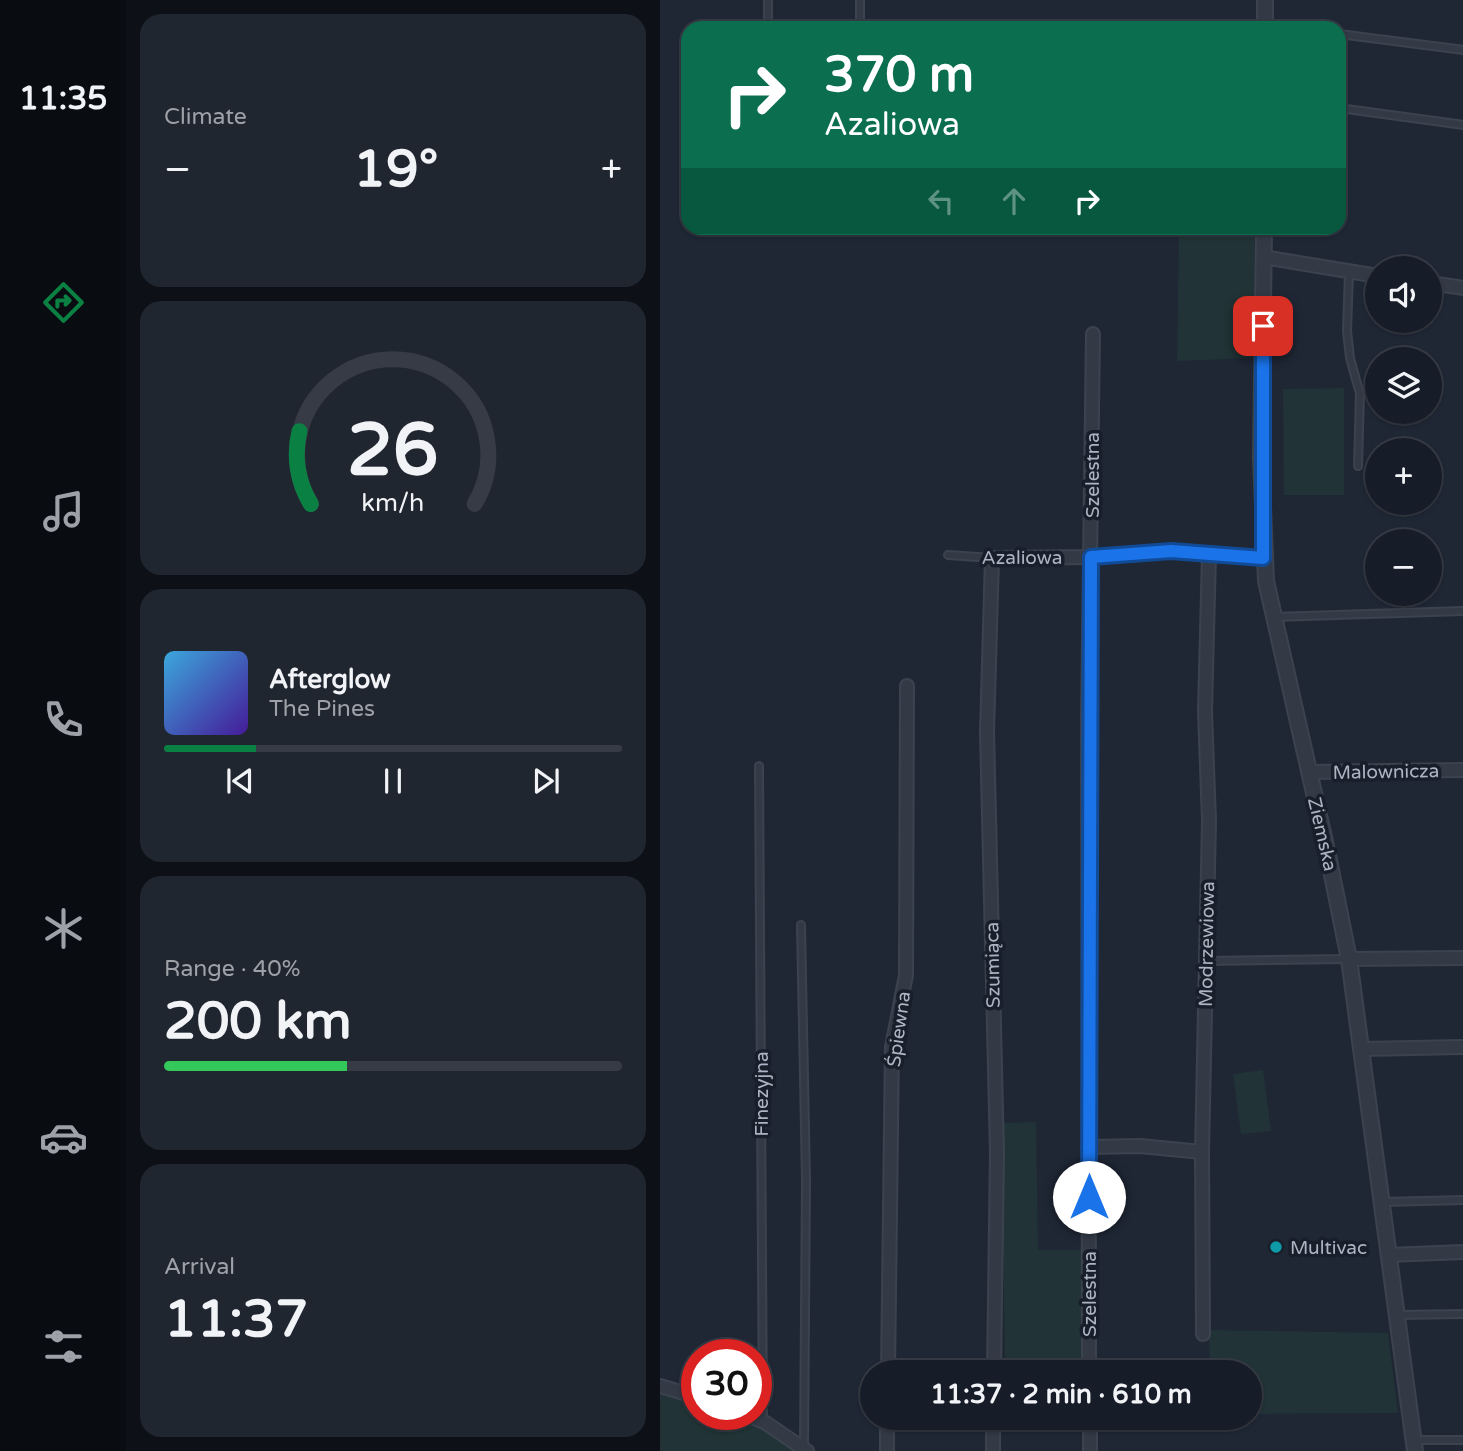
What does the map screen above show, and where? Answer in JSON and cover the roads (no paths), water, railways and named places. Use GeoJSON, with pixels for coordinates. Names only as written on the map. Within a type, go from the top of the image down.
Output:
{"type":"FeatureCollection","features":[{"type":"Feature","properties":{"kind":"street"},"geometry":{"type":"LineString","coordinates":[[1265,0],[1265,21]]}},
{"type":"Feature","properties":{"kind":"street","name":"Ziemska"},"geometry":{"type":"LineString","coordinates":[[1264,235],[1263,558],[1272,617],[1349,959],[1414,1446]]}},
{"type":"Feature","properties":{"kind":"street"},"geometry":{"type":"LineString","coordinates":[[1263,257],[1365,274]]}},
{"type":"Feature","properties":{"kind":"street"},"geometry":{"type":"LineString","coordinates":[[1442,285],[1463,288]]}},
{"type":"Feature","properties":{"kind":"street","name":"Szelestna"},"geometry":{"type":"LineString","coordinates":[[1089,1360],[1093,334]]}},
{"type":"Feature","properties":{"kind":"street","name":"Azaliowa"},"geometry":{"type":"LineString","coordinates":[[992,558],[1091,557],[1171,551],[1263,558]]}},
{"type":"Feature","properties":{"kind":"street","name":"Modrzewiowa"},"geometry":{"type":"LineString","coordinates":[[1203,1334],[1202,1152],[1209,821],[1205,711],[1209,554]]}},
{"type":"Feature","properties":{"kind":"street","name":"Szumiąca"},"geometry":{"type":"LineString","coordinates":[[992,558],[987,732],[997,1153],[994,1360]]}},
{"type":"Feature","properties":{"kind":"street","name":"Śpiewna"},"geometry":{"type":"LineString","coordinates":[[888,1360],[892,1047],[906,975],[907,686]]}},
{"type":"Feature","properties":{"kind":"street","name":"Malownicza"},"geometry":{"type":"LineString","coordinates":[[1309,772],[1463,770]]}},
{"type":"Feature","properties":{"kind":"street"},"geometry":{"type":"LineString","coordinates":[[1349,959],[1463,958]]}},
{"type":"Feature","properties":{"kind":"street"},"geometry":{"type":"LineString","coordinates":[[1361,1049],[1463,1047]]}},
{"type":"Feature","properties":{"kind":"street"},"geometry":{"type":"LineString","coordinates":[[1088,1147],[1141,1146],[1202,1152]]}},
{"type":"Feature","properties":{"kind":"street"},"geometry":{"type":"LineString","coordinates":[[1388,1255],[1463,1252]]}},
{"type":"Feature","properties":{"kind":"street"},"geometry":{"type":"LineString","coordinates":[[660,1386],[681,1392]]}},
{"type":"Feature","properties":{"kind":"street"},"geometry":{"type":"LineString","coordinates":[[772,1428],[806,1450]]}},
{"type":"Feature","properties":{"kind":"street"},"geometry":{"type":"LineString","coordinates":[[886,1451],[887,1430]]}},
{"type":"Feature","properties":{"kind":"street"},"geometry":{"type":"LineString","coordinates":[[993,1430],[993,1451]]}},
{"type":"Feature","properties":{"kind":"street"},"geometry":{"type":"LineString","coordinates":[[1090,1430],[1090,1451]]}},
{"type":"Feature","properties":{"kind":"lane"},"geometry":{"type":"LineString","coordinates":[[768,0],[768,21]]}},
{"type":"Feature","properties":{"kind":"lane"},"geometry":{"type":"LineString","coordinates":[[860,0],[860,21]]}},
{"type":"Feature","properties":{"kind":"lane"},"geometry":{"type":"LineString","coordinates":[[1346,35],[1463,50]]}},
{"type":"Feature","properties":{"kind":"lane"},"geometry":{"type":"LineString","coordinates":[[1346,109],[1463,125]]}},
{"type":"Feature","properties":{"kind":"lane"},"geometry":{"type":"LineString","coordinates":[[1349,272],[1348,344],[1360,394],[1358,466]]}},
{"type":"Feature","properties":{"kind":"lane","name":"Azaliowa"},"geometry":{"type":"LineString","coordinates":[[948,555],[992,558]]}},
{"type":"Feature","properties":{"kind":"lane"},"geometry":{"type":"LineString","coordinates":[[1272,617],[1463,611]]}},
{"type":"Feature","properties":{"kind":"lane","name":"Finezyjna"},"geometry":{"type":"LineString","coordinates":[[759,766],[762,1339]]}},
{"type":"Feature","properties":{"kind":"lane"},"geometry":{"type":"LineString","coordinates":[[801,925],[806,1168],[806,1450]]}},
{"type":"Feature","properties":{"kind":"lane"},"geometry":{"type":"LineString","coordinates":[[1206,961],[1349,959]]}},
{"type":"Feature","properties":{"kind":"lane"},"geometry":{"type":"LineString","coordinates":[[1381,1202],[1463,1200]]}},
{"type":"Feature","properties":{"kind":"lane"},"geometry":{"type":"LineString","coordinates":[[1396,1315],[1463,1314]]}},
{"type":"Feature","properties":{"kind":"lane","name":"Ziemska"},"geometry":{"type":"LineString","coordinates":[[1414,1446],[1463,1440]]}},
{"type":"Feature","properties":{"kind":"place","name":"Multivac"},"geometry":{"type":"Point","coordinates":[1276,1247]}}]}
